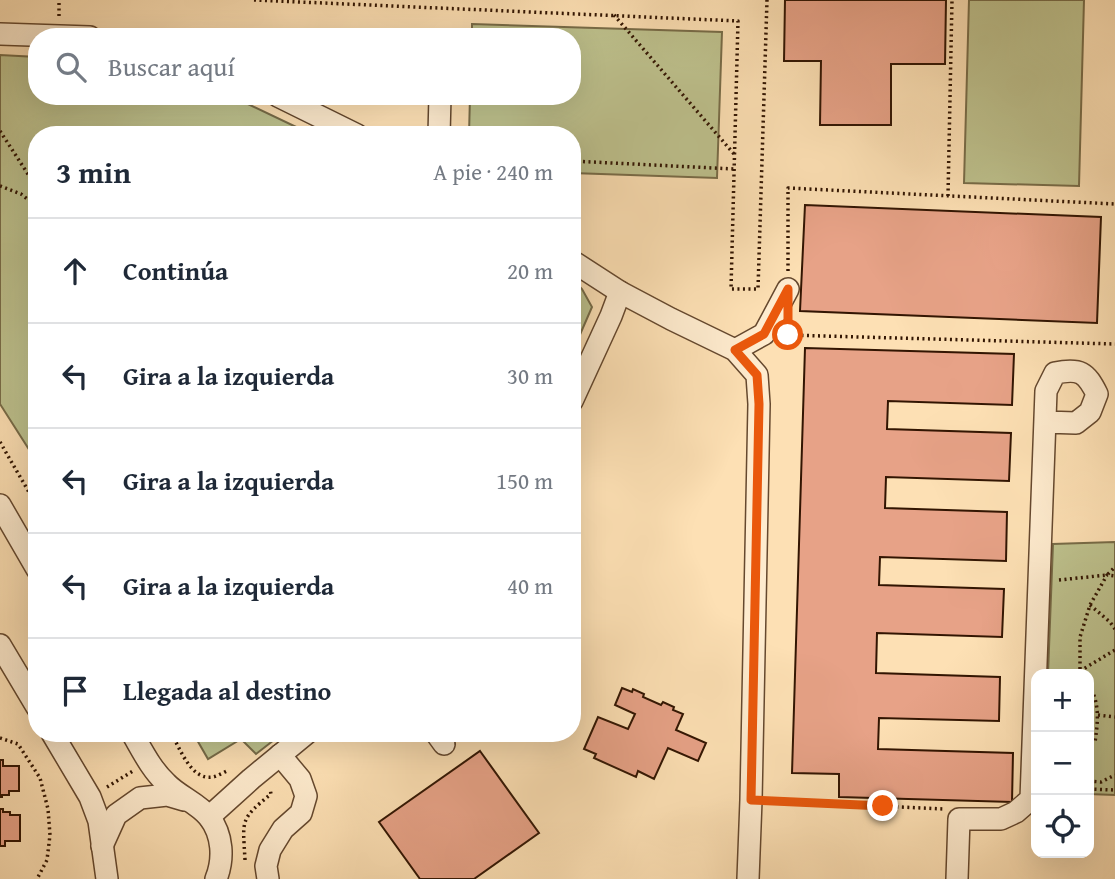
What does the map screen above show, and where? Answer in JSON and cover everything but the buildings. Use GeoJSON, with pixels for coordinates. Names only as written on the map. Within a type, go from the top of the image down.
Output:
{"type":"FeatureCollection","features":[{"type":"Feature","properties":{"kind":"street"},"geometry":{"type":"LineString","coordinates":[[0,34],[28,35]]}},
{"type":"Feature","properties":{"kind":"street"},"geometry":{"type":"LineString","coordinates":[[296,105],[339,126]]}},
{"type":"Feature","properties":{"kind":"street"},"geometry":{"type":"LineString","coordinates":[[439,126],[440,105]]}},
{"type":"Feature","properties":{"kind":"street"},"geometry":{"type":"LineString","coordinates":[[581,267],[620,292],[735,350],[757,375],[759,404],[748,879]]}},
{"type":"Feature","properties":{"kind":"street"},"geometry":{"type":"LineString","coordinates":[[735,350],[764,334],[788,289]]}},
{"type":"Feature","properties":{"kind":"street"},"geometry":{"type":"LineString","coordinates":[[581,381],[620,292]]}},
{"type":"Feature","properties":{"kind":"street"},"geometry":{"type":"LineString","coordinates":[[957,879],[959,819],[1001,819],[1016,812],[1031,799],[1045,422]]}},
{"type":"Feature","properties":{"kind":"street"},"geometry":{"type":"LineString","coordinates":[[0,505],[28,553]]}},
{"type":"Feature","properties":{"kind":"street"},"geometry":{"type":"LineString","coordinates":[[0,645],[28,692]]}},
{"type":"Feature","properties":{"kind":"street"},"geometry":{"type":"LineString","coordinates":[[57,742],[90,797],[99,821],[107,879]]}},
{"type":"Feature","properties":{"kind":"street"},"geometry":{"type":"LineString","coordinates":[[137,742],[166,783],[209,817],[220,839],[221,875]]}},
{"type":"Feature","properties":{"kind":"street"},"geometry":{"type":"LineString","coordinates":[[209,817],[296,742]]}},
{"type":"Feature","properties":{"kind":"street"},"geometry":{"type":"LineString","coordinates":[[268,879],[266,866],[270,850],[283,829],[300,813],[306,796],[300,779],[281,755]]}},
{"type":"Feature","properties":{"kind":"street"},"geometry":{"type":"LineString","coordinates":[[102,848],[116,815],[140,798],[167,795],[189,801]]}},
{"type":"Feature","properties":{"kind":"path"},"geometry":{"type":"LineString","coordinates":[[254,0],[738,21],[731,289],[758,289],[767,0]]}},
{"type":"Feature","properties":{"kind":"path"},"geometry":{"type":"LineString","coordinates":[[948,196],[952,0]]}},
{"type":"Feature","properties":{"kind":"path"},"geometry":{"type":"LineString","coordinates":[[614,15],[735,155]]}},
{"type":"Feature","properties":{"kind":"path"},"geometry":{"type":"LineString","coordinates":[[0,131],[28,174]]}},
{"type":"Feature","properties":{"kind":"path"},"geometry":{"type":"LineString","coordinates":[[581,161],[734,169]]}},
{"type":"Feature","properties":{"kind":"path"},"geometry":{"type":"LineString","coordinates":[[0,186],[28,200]]}},
{"type":"Feature","properties":{"kind":"path"},"geometry":{"type":"LineString","coordinates":[[788,289],[788,187],[1115,204]]}},
{"type":"Feature","properties":{"kind":"path"},"geometry":{"type":"LineString","coordinates":[[788,323],[788,335],[1115,344]]}},
{"type":"Feature","properties":{"kind":"path"},"geometry":{"type":"LineString","coordinates":[[0,442],[28,490]]}},
{"type":"Feature","properties":{"kind":"path"},"geometry":{"type":"LineString","coordinates":[[1081,669],[1080,637],[1090,605],[1107,575],[1115,567]]}},
{"type":"Feature","properties":{"kind":"path"},"geometry":{"type":"LineString","coordinates":[[1082,578],[1115,576]]}},
{"type":"Feature","properties":{"kind":"path"},"geometry":{"type":"LineString","coordinates":[[1090,605],[1115,629]]}},
{"type":"Feature","properties":{"kind":"path"},"geometry":{"type":"LineString","coordinates":[[1087,669],[1115,650]]}},
{"type":"Feature","properties":{"kind":"path"},"geometry":{"type":"LineString","coordinates":[[1094,698],[1098,715],[1094,742]]}},
{"type":"Feature","properties":{"kind":"path"},"geometry":{"type":"LineString","coordinates":[[1098,715],[1115,717]]}},
{"type":"Feature","properties":{"kind":"path"},"geometry":{"type":"LineString","coordinates":[[0,738],[18,744],[40,778],[48,809],[50,835],[47,860],[37,879]]}},
{"type":"Feature","properties":{"kind":"path"},"geometry":{"type":"LineString","coordinates":[[90,797],[149,762]]}},
{"type":"Feature","properties":{"kind":"path"},"geometry":{"type":"LineString","coordinates":[[1094,781],[1101,782],[1115,775]]}},
{"type":"Feature","properties":{"kind":"path"},"geometry":{"type":"LineString","coordinates":[[1094,789],[1115,790]]}},
{"type":"Feature","properties":{"kind":"path"},"geometry":{"type":"LineString","coordinates":[[751,800],[946,809]]}},
{"type":"Feature","properties":{"kind":"green space"},"geometry":{"type":"Polygon","coordinates":[[[969,0],[1084,0],[1079,186],[964,183],[969,0]]]}},
{"type":"Feature","properties":{"kind":"green space"},"geometry":{"type":"Polygon","coordinates":[[[472,24],[722,32],[717,178],[581,173],[581,126],[469,126],[470,105],[581,105],[581,28],[472,28],[472,24]]]}},
{"type":"Feature","properties":{"kind":"green space"},"geometry":{"type":"Polygon","coordinates":[[[0,55],[28,57],[28,105],[250,105],[294,126],[28,126],[28,448],[0,404],[0,55]]]}},
{"type":"Feature","properties":{"kind":"green space"},"geometry":{"type":"Polygon","coordinates":[[[581,288],[592,307],[581,332],[581,288]]]}},
{"type":"Feature","properties":{"kind":"green space"},"geometry":{"type":"Polygon","coordinates":[[[1115,542],[1115,795],[1094,794],[1094,669],[1048,669],[1053,544],[1115,542]]]}},
{"type":"Feature","properties":{"kind":"green space"},"geometry":{"type":"Polygon","coordinates":[[[198,742],[236,742],[208,759],[198,742]]]}},
{"type":"Feature","properties":{"kind":"green space"},"geometry":{"type":"Polygon","coordinates":[[[244,742],[271,742],[256,754],[244,742]]]}},
{"type":"Feature","properties":{"kind":"route"},"geometry":{"type":"LineString","coordinates":[[788,335],[788,289],[764,334],[735,350],[757,375],[759,404],[751,800],[883,806]]}}]}
